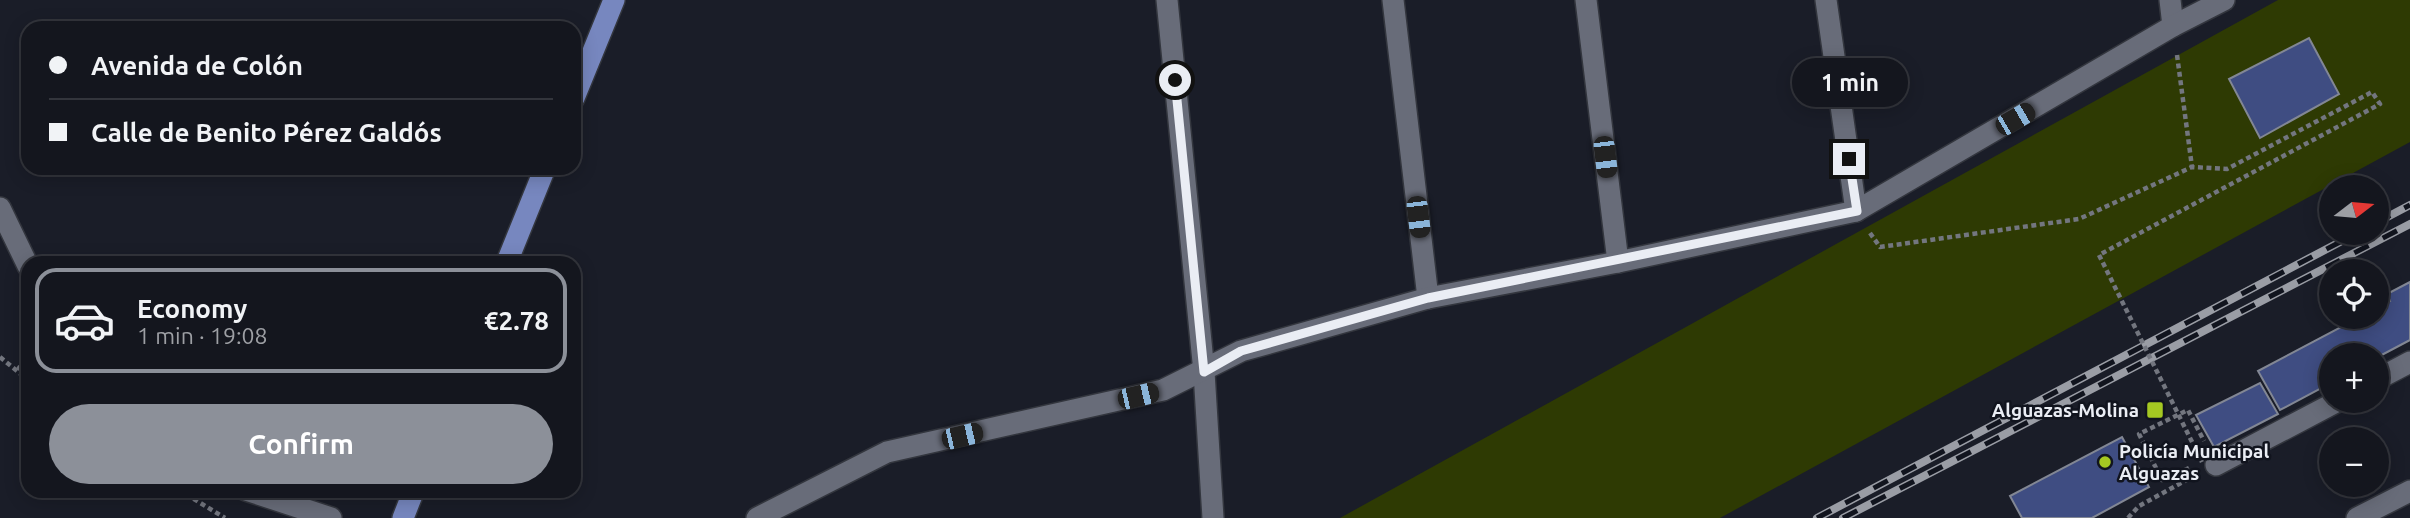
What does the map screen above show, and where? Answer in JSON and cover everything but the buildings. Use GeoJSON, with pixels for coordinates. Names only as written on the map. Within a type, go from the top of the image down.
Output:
{"type":"FeatureCollection","features":[{"type":"Feature","properties":{"kind":"main road"},"geometry":{"type":"LineString","coordinates":[[581,81],[614,0]]}},
{"type":"Feature","properties":{"kind":"main road"},"geometry":{"type":"LineString","coordinates":[[509,256],[542,175]]}},
{"type":"Feature","properties":{"kind":"main road"},"geometry":{"type":"LineString","coordinates":[[403,518],[411,498]]}},
{"type":"Feature","properties":{"kind":"street"},"geometry":{"type":"LineString","coordinates":[[1167,0],[1204,372],[1213,518]]}},
{"type":"Feature","properties":{"kind":"street"},"geometry":{"type":"LineString","coordinates":[[1393,0],[1428,298]]}},
{"type":"Feature","properties":{"kind":"street"},"geometry":{"type":"LineString","coordinates":[[1586,0],[1618,262]]}},
{"type":"Feature","properties":{"kind":"street"},"geometry":{"type":"LineString","coordinates":[[1826,0],[1857,211]]}},
{"type":"Feature","properties":{"kind":"street"},"geometry":{"type":"LineString","coordinates":[[2170,0],[2173,26]]}},
{"type":"Feature","properties":{"kind":"street"},"geometry":{"type":"LineString","coordinates":[[757,518],[887,453],[1163,390],[1204,372],[1241,351],[1428,298],[1618,262],[1857,211],[2173,26],[2224,0]]}},
{"type":"Feature","properties":{"kind":"street"},"geometry":{"type":"LineString","coordinates":[[0,208],[23,256]]}},
{"type":"Feature","properties":{"kind":"street"},"geometry":{"type":"LineString","coordinates":[[2389,373],[2410,362]]}},
{"type":"Feature","properties":{"kind":"street"},"geometry":{"type":"LineString","coordinates":[[2216,465],[2319,411]]}},
{"type":"Feature","properties":{"kind":"street"},"geometry":{"type":"LineString","coordinates":[[2357,518],[2410,491]]}},
{"type":"Feature","properties":{"kind":"street"},"geometry":{"type":"LineString","coordinates":[[270,498],[331,518]]}},
{"type":"Feature","properties":{"kind":"path"},"geometry":{"type":"LineString","coordinates":[[2173,26],[2192,167]]}},
{"type":"Feature","properties":{"kind":"path"},"geometry":{"type":"LineString","coordinates":[[1857,211],[1880,247],[2079,219],[2192,167],[2227,169],[2372,92],[2380,104],[2099,256],[2166,389],[2178,413],[2184,425],[2202,461],[2162,480],[2139,434],[2175,416],[2188,410],[2216,465],[2138,506],[2127,518]]}},
{"type":"Feature","properties":{"kind":"path"},"geometry":{"type":"LineString","coordinates":[[0,357],[21,374]]}},
{"type":"Feature","properties":{"kind":"path"},"geometry":{"type":"LineString","coordinates":[[5,361],[21,370]]}},
{"type":"Feature","properties":{"kind":"path"},"geometry":{"type":"LineString","coordinates":[[192,498],[225,518]]}},
{"type":"Feature","properties":{"kind":"green space"},"geometry":{"type":"Polygon","coordinates":[[[2278,0],[2410,0],[2410,142],[2349,175],[2319,175],[2319,192],[1720,518],[1340,518],[2278,0]]]}},
{"type":"Feature","properties":{"kind":"railway"},"geometry":{"type":"LineString","coordinates":[[2389,216],[2410,205]]}},
{"type":"Feature","properties":{"kind":"railway"},"geometry":{"type":"LineString","coordinates":[[1843,518],[2410,224]]}},
{"type":"Feature","properties":{"kind":"railway"},"geometry":{"type":"LineString","coordinates":[[1817,518],[2334,245]]}},
{"type":"Feature","properties":{"kind":"place","name":"Alguazas-Molina"},"geometry":{"type":"Point","coordinates":[2155,410]}},
{"type":"Feature","properties":{"kind":"place","name":"Policía Municipal Alguazas"},"geometry":{"type":"Point","coordinates":[2105,462]}},
{"type":"Feature","properties":{"kind":"route"},"geometry":{"type":"LineString","coordinates":[[1175,80],[1204,372],[1241,351],[1428,298],[1618,262],[1857,211],[1849,159]]}}]}
